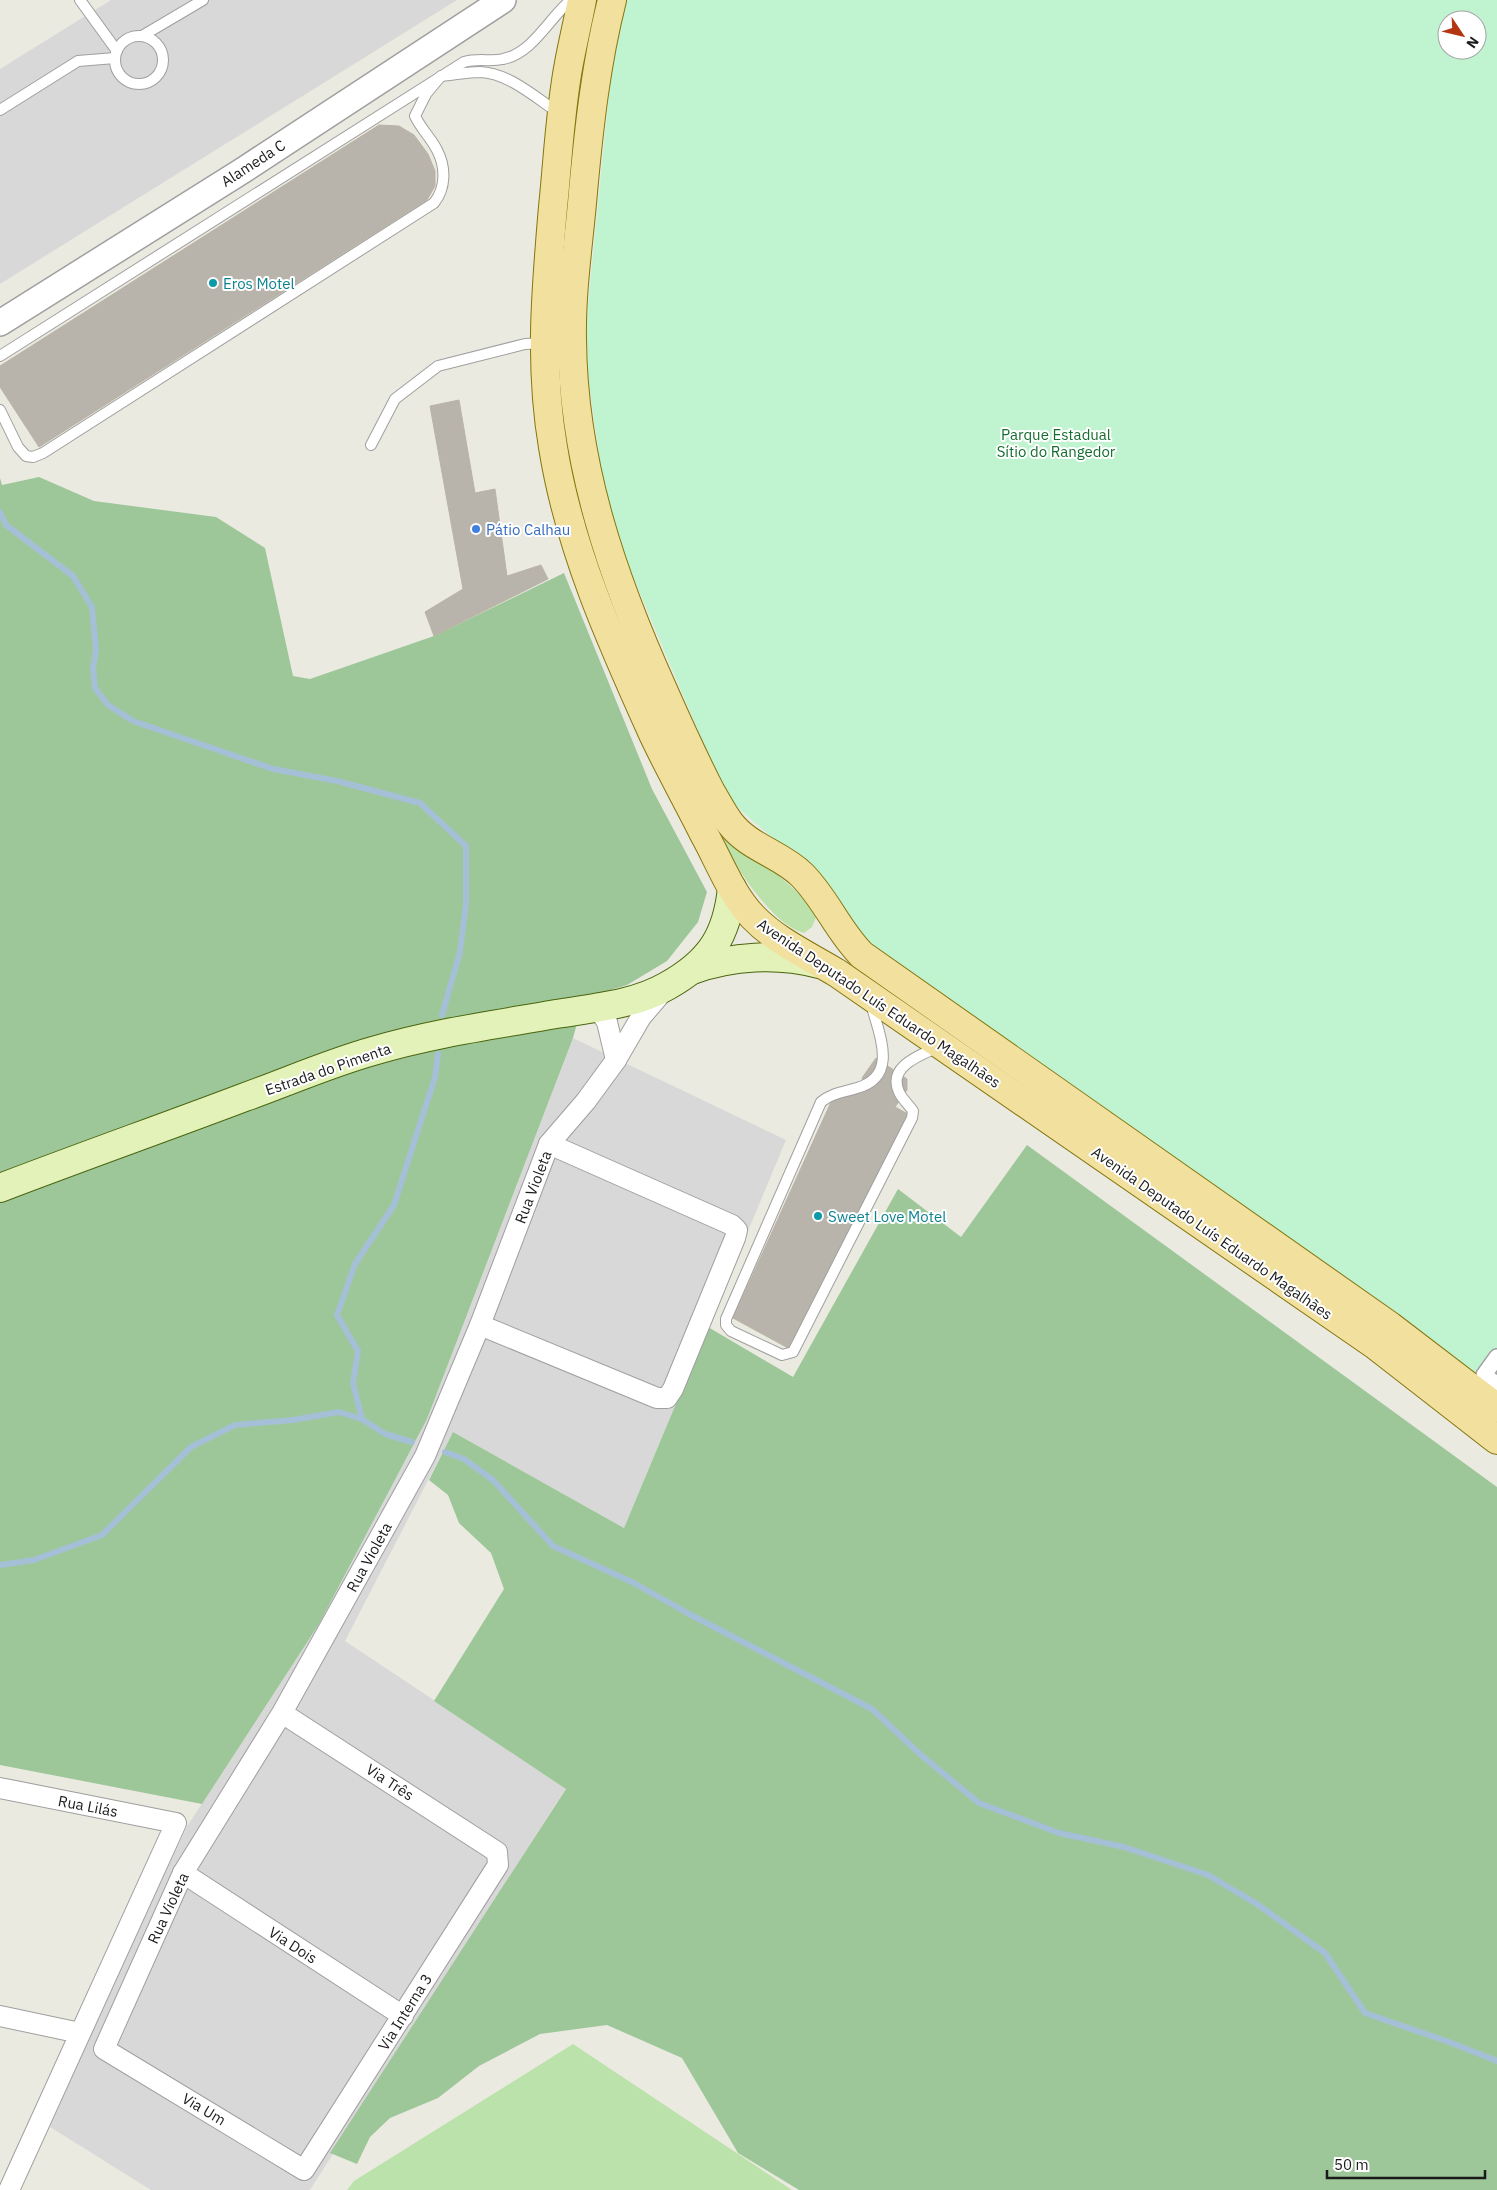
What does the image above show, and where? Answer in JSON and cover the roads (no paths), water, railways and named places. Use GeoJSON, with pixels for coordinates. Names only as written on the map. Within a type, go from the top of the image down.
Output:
{"type":"FeatureCollection","features":[{"type":"Feature","properties":{"kind":"main road","name":"Avenida Deputado Luís Eduardo Magalhães"},"geometry":{"type":"LineString","coordinates":[[582,0],[569,64],[562,116],[546,282],[543,343],[547,404],[553,449],[574,538],[592,594],[674,780],[732,888],[750,914],[783,941],[869,994],[1374,1345],[1497,1440]]}},
{"type":"Feature","properties":{"kind":"main road","name":"Avenida Deputado Luís Eduardo Magalhães"},"geometry":{"type":"LineString","coordinates":[[612,0],[597,71],[572,308],[575,397],[583,452],[601,530],[616,576],[645,650],[698,768],[719,806],[739,833],[801,875],[826,906],[844,936],[862,955],[1390,1326],[1497,1408]]}},
{"type":"Feature","properties":{"kind":"main road","name":"Estrada do Pimenta"},"geometry":{"type":"LineString","coordinates":[[0,1188],[372,1051],[448,1032],[629,1002],[667,986],[690,970],[716,945],[722,935],[728,917],[732,888]]}},
{"type":"Feature","properties":{"kind":"main road"},"geometry":{"type":"LineString","coordinates":[[783,941],[807,945],[818,939],[827,924],[826,906]]}},
{"type":"Feature","properties":{"kind":"main road","name":"Estrada do Pimenta"},"geometry":{"type":"LineString","coordinates":[[690,970],[720,962],[768,957],[792,958],[826,966]]}},
{"type":"Feature","properties":{"kind":"street","name":"Alameda C"},"geometry":{"type":"LineString","coordinates":[[0,322],[242,171],[503,0]]}},
{"type":"Feature","properties":{"kind":"street","name":"Rua Violeta"},"geometry":{"type":"LineString","coordinates":[[104,2049],[183,1873],[282,1713],[425,1456],[480,1325],[549,1144],[576,1114],[616,1060],[641,1017],[667,986]]}},
{"type":"Feature","properties":{"kind":"street"},"geometry":{"type":"LineString","coordinates":[[597,1008],[607,1022],[616,1060]]}},
{"type":"Feature","properties":{"kind":"street"},"geometry":{"type":"LineString","coordinates":[[480,1325],[657,1398],[666,1398],[673,1389],[735,1238],[737,1230],[732,1225],[549,1144]]}},
{"type":"Feature","properties":{"kind":"street"},"geometry":{"type":"LineString","coordinates":[[1497,1357],[1484,1375],[1497,1384]]}},
{"type":"Feature","properties":{"kind":"street","name":"Via Três"},"geometry":{"type":"LineString","coordinates":[[282,1713],[497,1852]]}},
{"type":"Feature","properties":{"kind":"street","name":"Rua Lilás"},"geometry":{"type":"LineString","coordinates":[[0,1788],[176,1823],[80,2033]]}},
{"type":"Feature","properties":{"kind":"street","name":"Via Interna 3"},"geometry":{"type":"LineString","coordinates":[[304,2170],[498,1865],[497,1852]]}},
{"type":"Feature","properties":{"kind":"street","name":"Via Dois"},"geometry":{"type":"LineString","coordinates":[[183,1873],[403,2016]]}},
{"type":"Feature","properties":{"kind":"street"},"geometry":{"type":"LineString","coordinates":[[0,2016],[80,2033],[9,2190]]}},
{"type":"Feature","properties":{"kind":"street","name":"Via Um"},"geometry":{"type":"LineString","coordinates":[[104,2049],[304,2170]]}},
{"type":"Feature","properties":{"kind":"lane"},"geometry":{"type":"LineString","coordinates":[[80,0],[116,55],[119,73],[131,82],[138,84],[152,79],[162,66],[161,50],[150,39],[142,36]]}},
{"type":"Feature","properties":{"kind":"lane"},"geometry":{"type":"LineString","coordinates":[[0,110],[78,61],[116,55],[126,39],[142,36],[203,0]]}},
{"type":"Feature","properties":{"kind":"lane"},"geometry":{"type":"LineString","coordinates":[[0,356],[464,62],[476,58],[503,60],[514,56],[534,39],[571,0]]}},
{"type":"Feature","properties":{"kind":"lane"},"geometry":{"type":"LineString","coordinates":[[0,410],[18,447],[26,456],[33,457],[43,453],[434,203],[443,187],[443,171],[438,150],[421,128],[415,116],[426,94],[441,76],[481,72],[497,76],[514,83],[562,116]]}},
{"type":"Feature","properties":{"kind":"lane"},"geometry":{"type":"LineString","coordinates":[[371,445],[395,399],[438,366],[525,344],[543,343]]}},
{"type":"Feature","properties":{"kind":"lane"},"geometry":{"type":"LineString","coordinates":[[869,994],[885,1058],[881,1070],[874,1080],[860,1087],[829,1095],[821,1102],[726,1319],[726,1325],[732,1331],[782,1355],[788,1355],[793,1352],[912,1118],[913,1111],[897,1087],[900,1070],[906,1062],[942,1045]]}},
{"type":"Feature","properties":{"kind":"waterway"},"geometry":{"type":"LineString","coordinates":[[0,512],[6,525],[73,576],[92,607],[96,650],[93,668],[95,688],[108,705],[133,721],[273,769],[337,781],[420,803],[466,846],[466,903],[460,952],[442,1015]]}},
{"type":"Feature","properties":{"kind":"waterway"},"geometry":{"type":"LineString","coordinates":[[412,1442],[385,1434],[362,1419],[353,1383],[358,1351],[337,1315],[355,1264],[394,1205],[435,1077],[438,1054]]}},
{"type":"Feature","properties":{"kind":"waterway"},"geometry":{"type":"LineString","coordinates":[[0,1565],[34,1560],[102,1535],[191,1447],[235,1425],[293,1420],[339,1412],[362,1419]]}},
{"type":"Feature","properties":{"kind":"waterway"},"geometry":{"type":"LineString","coordinates":[[445,1452],[464,1459],[493,1480],[553,1546],[634,1583],[691,1615],[872,1709],[921,1755],[979,1803],[1059,1833],[1124,1847],[1208,1875],[1257,1904],[1325,1953],[1365,2013],[1497,2061]]}},
{"type":"Feature","properties":{"kind":"place","name":"Eros Motel"},"geometry":{"type":"Point","coordinates":[213,283]}},
{"type":"Feature","properties":{"kind":"place","name":"Pátio Calhau"},"geometry":{"type":"Point","coordinates":[476,529]}},
{"type":"Feature","properties":{"kind":"place","name":"Sweet Love Motel"},"geometry":{"type":"Point","coordinates":[818,1216]}},
{"type":"Feature","properties":{"kind":"park label","name":"Parque Estadual Sítio do Rangedor"},"geometry":{"type":"Point","coordinates":[1056,442]}}]}
